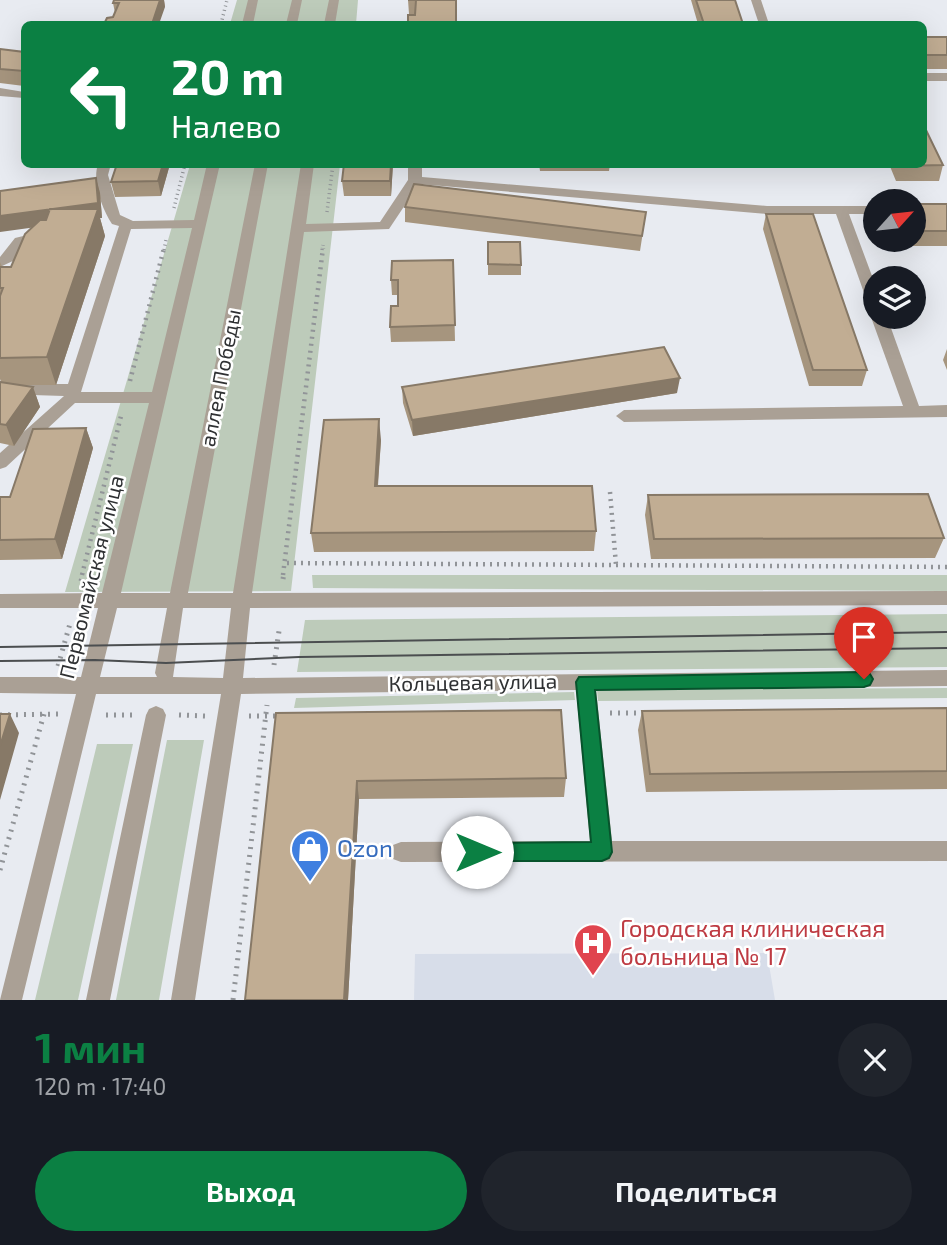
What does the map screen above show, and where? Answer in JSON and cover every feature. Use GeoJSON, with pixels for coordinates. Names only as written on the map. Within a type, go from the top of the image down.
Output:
{"type":"FeatureCollection","features":[{"type":"Feature","properties":{"kind":"street"},"geometry":{"type":"LineString","coordinates":[[248,21],[253,0]]}},
{"type":"Feature","properties":{"kind":"street"},"geometry":{"type":"LineString","coordinates":[[293,21],[297,0]]}},
{"type":"Feature","properties":{"kind":"street"},"geometry":{"type":"LineString","coordinates":[[330,21],[334,0]]}},
{"type":"Feature","properties":{"kind":"street"},"geometry":{"type":"LineString","coordinates":[[757,0],[763,21]]}},
{"type":"Feature","properties":{"kind":"street"},"geometry":{"type":"LineString","coordinates":[[927,77],[947,77]]}},
{"type":"Feature","properties":{"kind":"street"},"geometry":{"type":"LineString","coordinates":[[0,92],[21,96]]}},
{"type":"Feature","properties":{"kind":"street"},"geometry":{"type":"LineString","coordinates":[[0,463],[74,388],[123,232],[113,215],[101,175],[103,168]]}},
{"type":"Feature","properties":{"kind":"street","name":"Первомайская улица"},"geometry":{"type":"LineString","coordinates":[[10,1000],[160,397],[213,168]]}},
{"type":"Feature","properties":{"kind":"street","name":"аллея Победы"},"geometry":{"type":"LineString","coordinates":[[165,673],[261,168]]}},
{"type":"Feature","properties":{"kind":"street"},"geometry":{"type":"LineString","coordinates":[[183,1000],[307,168]]}},
{"type":"Feature","properties":{"kind":"street"},"geometry":{"type":"LineString","coordinates":[[298,228],[384,226],[415,180],[415,168]]}},
{"type":"Feature","properties":{"kind":"street"},"geometry":{"type":"LineString","coordinates":[[415,180],[767,210],[863,210]]}},
{"type":"Feature","properties":{"kind":"street"},"geometry":{"type":"LineString","coordinates":[[841,210],[863,271]]}},
{"type":"Feature","properties":{"kind":"street"},"geometry":{"type":"LineString","coordinates":[[102,236],[170,225],[200,224]]}},
{"type":"Feature","properties":{"kind":"street"},"geometry":{"type":"LineString","coordinates":[[0,263],[10,257],[20,241],[56,233]]}},
{"type":"Feature","properties":{"kind":"street"},"geometry":{"type":"LineString","coordinates":[[884,329],[913,411]]}},
{"type":"Feature","properties":{"kind":"street"},"geometry":{"type":"LineString","coordinates":[[58,378],[74,388]]}},
{"type":"Feature","properties":{"kind":"street"},"geometry":{"type":"LineString","coordinates":[[0,389],[74,388],[126,397],[160,397]]}},
{"type":"Feature","properties":{"kind":"street"},"geometry":{"type":"LineString","coordinates":[[624,416],[947,411]]}},
{"type":"Feature","properties":{"kind":"street"},"geometry":{"type":"LineString","coordinates":[[0,601],[947,598]]}},
{"type":"Feature","properties":{"kind":"street","name":"Кольцевая улица"},"geometry":{"type":"LineString","coordinates":[[0,685],[232,686],[947,678]]}},
{"type":"Feature","properties":{"kind":"street"},"geometry":{"type":"LineString","coordinates":[[585,682],[602,852]]}},
{"type":"Feature","properties":{"kind":"street"},"geometry":{"type":"LineString","coordinates":[[99,1000],[156,715]]}},
{"type":"Feature","properties":{"kind":"street"},"geometry":{"type":"LineString","coordinates":[[401,852],[947,850]]}},
{"type":"Feature","properties":{"kind":"path"},"geometry":{"type":"LineString","coordinates":[[222,21],[228,0]]}},
{"type":"Feature","properties":{"kind":"path"},"geometry":{"type":"LineString","coordinates":[[0,870],[76,600],[184,168]]}},
{"type":"Feature","properties":{"kind":"path"},"geometry":{"type":"LineString","coordinates":[[285,579],[333,168]]}},
{"type":"Feature","properties":{"kind":"path"},"geometry":{"type":"LineString","coordinates":[[610,492],[615,565]]}},
{"type":"Feature","properties":{"kind":"path"},"geometry":{"type":"LineString","coordinates":[[287,563],[947,567]]}},
{"type":"Feature","properties":{"kind":"path"},"geometry":{"type":"LineString","coordinates":[[274,669],[279,631]]}},
{"type":"Feature","properties":{"kind":"path"},"geometry":{"type":"LineString","coordinates":[[233,1000],[267,704]]}},
{"type":"Feature","properties":{"kind":"path"},"geometry":{"type":"LineString","coordinates":[[0,715],[44,714]]}},
{"type":"Feature","properties":{"kind":"shaded area","name":"Городская клиническая больница № 17"},"geometry":{"type":"Polygon","coordinates":[[[767,953],[775,1000],[414,1000],[415,954],[767,953]]]}},
{"type":"Feature","properties":{"kind":"green space"},"geometry":{"type":"Polygon","coordinates":[[[237,0],[358,0],[356,21],[231,21],[237,0]]]}},
{"type":"Feature","properties":{"kind":"green space"},"geometry":{"type":"Polygon","coordinates":[[[189,168],[340,168],[291,591],[65,592],[189,168]]]}},
{"type":"Feature","properties":{"kind":"green space"},"geometry":{"type":"Polygon","coordinates":[[[312,575],[947,575],[947,591],[313,588],[312,575]]]}},
{"type":"Feature","properties":{"kind":"green space"},"geometry":{"type":"Polygon","coordinates":[[[947,614],[947,667],[297,672],[305,620],[947,614]]]}},
{"type":"Feature","properties":{"kind":"green space"},"geometry":{"type":"Polygon","coordinates":[[[947,688],[947,698],[598,701],[597,690],[947,688]]]}},
{"type":"Feature","properties":{"kind":"green space"},"geometry":{"type":"Polygon","coordinates":[[[574,692],[575,700],[294,708],[296,698],[574,692]]]}},
{"type":"Feature","properties":{"kind":"green space"},"geometry":{"type":"Polygon","coordinates":[[[167,740],[204,740],[159,1000],[116,1000],[167,740]]]}},
{"type":"Feature","properties":{"kind":"green space"},"geometry":{"type":"Polygon","coordinates":[[[97,744],[133,744],[78,1000],[35,1000],[97,744]]]}},
{"type":"Feature","properties":{"kind":"building"},"geometry":{"type":"Polygon","coordinates":[[[114,0],[160,0],[153,21],[106,21],[113,17],[119,3],[113,3],[114,0]]]}},
{"type":"Feature","properties":{"kind":"building"},"geometry":{"type":"Polygon","coordinates":[[[416,0],[456,0],[456,21],[408,21],[408,15],[415,15],[416,0]]]}},
{"type":"Feature","properties":{"kind":"building"},"geometry":{"type":"Polygon","coordinates":[[[696,0],[735,0],[742,21],[703,21],[696,0]]]}},
{"type":"Feature","properties":{"kind":"building"},"geometry":{"type":"Polygon","coordinates":[[[927,37],[947,37],[947,55],[927,55],[927,37]]]}},
{"type":"Feature","properties":{"kind":"building"},"geometry":{"type":"Polygon","coordinates":[[[0,49],[21,52],[21,71],[0,69],[0,49]]]}},
{"type":"Feature","properties":{"kind":"building"},"geometry":{"type":"Polygon","coordinates":[[[927,132],[943,165],[927,165],[927,132]]]}},
{"type":"Feature","properties":{"kind":"building"},"geometry":{"type":"Polygon","coordinates":[[[116,168],[162,168],[158,181],[111,182],[116,168]]]}},
{"type":"Feature","properties":{"kind":"building"},"geometry":{"type":"Polygon","coordinates":[[[344,168],[391,168],[390,181],[342,181],[344,168]]]}},
{"type":"Feature","properties":{"kind":"building"},"geometry":{"type":"Polygon","coordinates":[[[96,178],[98,203],[0,216],[0,191],[96,178]]]}},
{"type":"Feature","properties":{"kind":"building"},"geometry":{"type":"Polygon","coordinates":[[[414,184],[646,212],[642,236],[405,207],[414,184]]]}},
{"type":"Feature","properties":{"kind":"building"},"geometry":{"type":"Polygon","coordinates":[[[926,204],[947,204],[947,231],[926,231],[926,204]]]}},
{"type":"Feature","properties":{"kind":"building"},"geometry":{"type":"Polygon","coordinates":[[[50,209],[98,209],[47,357],[0,358],[0,296],[3,288],[0,288],[0,267],[11,267],[25,234],[40,220],[46,220],[50,209]]]}},
{"type":"Feature","properties":{"kind":"building"},"geometry":{"type":"Polygon","coordinates":[[[766,214],[813,214],[867,370],[813,370],[766,214]]]}},
{"type":"Feature","properties":{"kind":"building"},"geometry":{"type":"Polygon","coordinates":[[[488,242],[520,242],[521,265],[488,264],[488,242]]]}},
{"type":"Feature","properties":{"kind":"building"},"geometry":{"type":"Polygon","coordinates":[[[453,260],[455,325],[390,327],[391,306],[398,306],[398,280],[391,280],[392,261],[453,260]]]}},
{"type":"Feature","properties":{"kind":"building"},"geometry":{"type":"Polygon","coordinates":[[[664,347],[680,378],[412,420],[402,387],[664,347]]]}},
{"type":"Feature","properties":{"kind":"building"},"geometry":{"type":"Polygon","coordinates":[[[0,382],[33,387],[6,425],[0,424],[0,382]]]}},
{"type":"Feature","properties":{"kind":"building"},"geometry":{"type":"Polygon","coordinates":[[[379,419],[375,486],[592,486],[596,531],[311,533],[324,420],[379,419]]]}},
{"type":"Feature","properties":{"kind":"building"},"geometry":{"type":"Polygon","coordinates":[[[86,428],[55,539],[0,540],[0,497],[10,497],[33,429],[86,428]]]}},
{"type":"Feature","properties":{"kind":"building"},"geometry":{"type":"Polygon","coordinates":[[[928,494],[944,538],[654,539],[648,495],[928,494]]]}},
{"type":"Feature","properties":{"kind":"building"},"geometry":{"type":"Polygon","coordinates":[[[947,708],[947,771],[650,774],[642,711],[947,708]]]}},
{"type":"Feature","properties":{"kind":"building"},"geometry":{"type":"Polygon","coordinates":[[[561,710],[566,778],[357,781],[344,1000],[245,1000],[276,713],[561,710]]]}},
{"type":"Feature","properties":{"kind":"building"},"geometry":{"type":"Polygon","coordinates":[[[0,714],[10,714],[0,746],[0,714]]]}},
{"type":"Feature","properties":{"kind":"tram line"},"geometry":{"type":"LineString","coordinates":[[0,647],[947,632]]}},
{"type":"Feature","properties":{"kind":"tram line"},"geometry":{"type":"LineString","coordinates":[[0,661],[95,660],[166,663],[299,657],[947,648]]}},
{"type":"Feature","properties":{"kind":"place","name":"Ozon"},"geometry":{"type":"Point","coordinates":[310,883]}},
{"type":"Feature","properties":{"kind":"place","name":"Городская клиническая больница № 17"},"geometry":{"type":"Point","coordinates":[593,977]}},
{"type":"Feature","properties":{"kind":"route"},"geometry":{"type":"LineString","coordinates":[[477,852],[602,852],[585,682],[864,679]]}}]}
